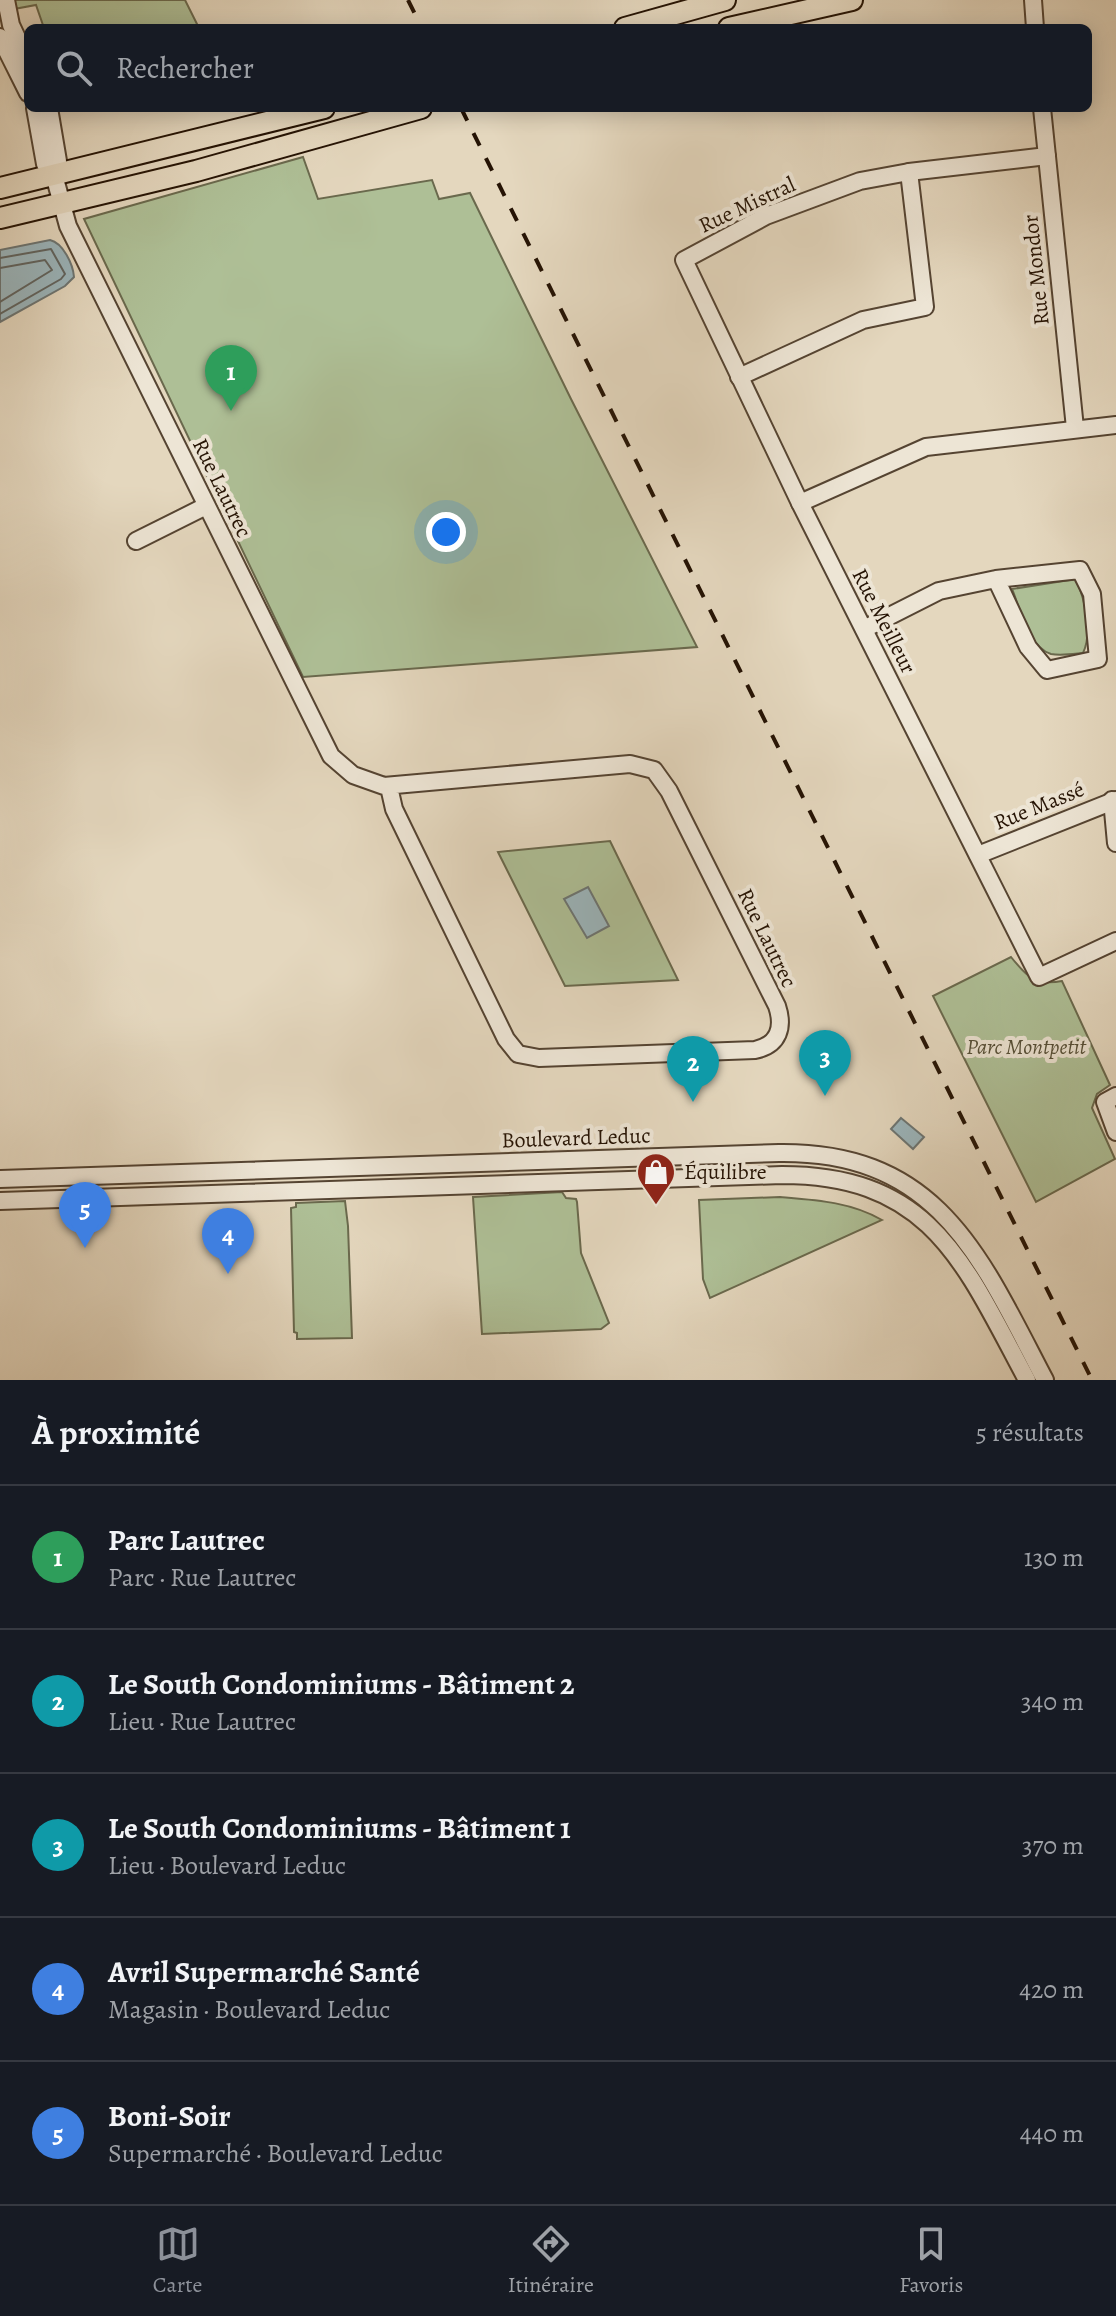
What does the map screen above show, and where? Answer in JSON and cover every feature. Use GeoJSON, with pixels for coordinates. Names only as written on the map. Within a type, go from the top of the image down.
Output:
{"type":"FeatureCollection","features":[{"type":"Feature","properties":{"kind":"main road"},"geometry":{"type":"LineString","coordinates":[[639,24],[725,0]]}},
{"type":"Feature","properties":{"kind":"main road"},"geometry":{"type":"LineString","coordinates":[[747,24],[852,0]]}},
{"type":"Feature","properties":{"kind":"main road"},"geometry":{"type":"LineString","coordinates":[[0,188],[308,112]]}},
{"type":"Feature","properties":{"kind":"main road"},"geometry":{"type":"LineString","coordinates":[[0,218],[196,171],[407,112]]}},
{"type":"Feature","properties":{"kind":"street"},"geometry":{"type":"LineString","coordinates":[[6,0],[11,25],[24,53]]}},
{"type":"Feature","properties":{"kind":"street"},"geometry":{"type":"LineString","coordinates":[[1033,0],[1035,24]]}},
{"type":"Feature","properties":{"kind":"street"},"geometry":{"type":"LineString","coordinates":[[0,37],[24,85]]}},
{"type":"Feature","properties":{"kind":"street","name":"Rue Lautrec"},"geometry":{"type":"LineString","coordinates":[[36,112],[45,164],[54,175],[68,226],[327,751],[353,775],[389,787],[630,764],[654,770],[669,791],[777,1006],[781,1026],[775,1040],[769,1046],[755,1050],[539,1058],[518,1054],[504,1036],[394,809],[389,787]]}},
{"type":"Feature","properties":{"kind":"street","name":"Rue Lautrec"},"geometry":{"type":"LineString","coordinates":[[50,112],[58,161],[54,175]]}},
{"type":"Feature","properties":{"kind":"street","name":"Rue Mondor"},"geometry":{"type":"LineString","coordinates":[[1042,112],[1075,428]]}},
{"type":"Feature","properties":{"kind":"street","name":"Rue Mistral"},"geometry":{"type":"LineString","coordinates":[[800,503],[684,260],[766,216],[860,181],[909,172],[1047,156]]}},
{"type":"Feature","properties":{"kind":"street"},"geometry":{"type":"LineString","coordinates":[[739,377],[863,320],[925,307],[909,172]]}},
{"type":"Feature","properties":{"kind":"street"},"geometry":{"type":"LineString","coordinates":[[800,503],[926,447],[1116,425]]}},
{"type":"Feature","properties":{"kind":"street","name":"Rue Meilleur"},"geometry":{"type":"LineString","coordinates":[[800,503],[1039,977],[1116,941]]}},
{"type":"Feature","properties":{"kind":"street"},"geometry":{"type":"LineString","coordinates":[[136,541],[206,506]]}},
{"type":"Feature","properties":{"kind":"street"},"geometry":{"type":"LineString","coordinates":[[864,629],[939,591],[996,579],[1080,570],[1092,594],[1098,659],[1047,670],[1028,647],[996,579]]}},
{"type":"Feature","properties":{"kind":"street"},"geometry":{"type":"LineString","coordinates":[[1114,800],[1116,843]]}},
{"type":"Feature","properties":{"kind":"street","name":"Rue Massé"},"geometry":{"type":"LineString","coordinates":[[978,855],[1114,800]]}},
{"type":"Feature","properties":{"kind":"street"},"geometry":{"type":"LineString","coordinates":[[1110,1099],[1116,1132]]}},
{"type":"Feature","properties":{"kind":"street","name":"Boulevard Leduc"},"geometry":{"type":"LineString","coordinates":[[0,1179],[779,1153],[833,1157],[872,1169],[903,1184],[947,1217],[980,1259],[1045,1380]]}},
{"type":"Feature","properties":{"kind":"street","name":"Boulevard Leduc"},"geometry":{"type":"LineString","coordinates":[[0,1201],[766,1175],[829,1177],[881,1193],[934,1228],[966,1268],[1027,1380]]}},
{"type":"Feature","properties":{"kind":"green space"},"geometry":{"type":"Polygon","coordinates":[[[13,0],[185,0],[197,24],[43,24],[36,5],[14,9],[13,0]]]}},
{"type":"Feature","properties":{"kind":"green space"},"geometry":{"type":"Polygon","coordinates":[[[303,157],[318,199],[432,180],[439,199],[470,193],[697,647],[303,677],[84,219],[303,157]]]}},
{"type":"Feature","properties":{"kind":"green space"},"geometry":{"type":"Polygon","coordinates":[[[1076,579],[1087,616],[1086,645],[1083,653],[1051,654],[1036,644],[1012,589],[1076,579]]]}},
{"type":"Feature","properties":{"kind":"green space"},"geometry":{"type":"Polygon","coordinates":[[[610,841],[678,980],[565,986],[498,852],[610,841]]]}},
{"type":"Feature","properties":{"kind":"green space","name":"Parc Montpetit"},"geometry":{"type":"Polygon","coordinates":[[[1011,957],[1022,970],[1038,981],[1062,981],[1110,1085],[1097,1094],[1092,1108],[1115,1159],[1036,1202],[933,996],[1011,957]]]}},
{"type":"Feature","properties":{"kind":"green space"},"geometry":{"type":"Polygon","coordinates":[[[562,1192],[566,1198],[576,1199],[581,1253],[609,1323],[601,1329],[482,1334],[473,1197],[562,1192]]]}},
{"type":"Feature","properties":{"kind":"green space"},"geometry":{"type":"Polygon","coordinates":[[[780,1197],[846,1206],[882,1220],[710,1298],[703,1279],[699,1200],[780,1197]]]}},
{"type":"Feature","properties":{"kind":"green space"},"geometry":{"type":"Polygon","coordinates":[[[345,1201],[352,1338],[297,1339],[294,1332],[291,1208],[296,1207],[296,1203],[345,1201]]]}},
{"type":"Feature","properties":{"kind":"water"},"geometry":{"type":"Polygon","coordinates":[[[50,240],[59,245],[66,255],[74,277],[65,286],[0,322],[0,250],[50,240]]]}},
{"type":"Feature","properties":{"kind":"water"},"geometry":{"type":"Polygon","coordinates":[[[588,887],[609,926],[587,938],[564,899],[588,887]]]}},
{"type":"Feature","properties":{"kind":"water"},"geometry":{"type":"Polygon","coordinates":[[[901,1118],[924,1137],[913,1149],[891,1129],[901,1118]]]}},
{"type":"Feature","properties":{"kind":"railway"},"geometry":{"type":"LineString","coordinates":[[408,0],[420,24]]}},
{"type":"Feature","properties":{"kind":"railway"},"geometry":{"type":"LineString","coordinates":[[463,112],[1092,1380]]}},
{"type":"Feature","properties":{"kind":"place","name":"Parc Lautrec"},"geometry":{"type":"Point","coordinates":[231,411]}},
{"type":"Feature","properties":{"kind":"place","name":"Le South Condominiums - Bâtiment 1"},"geometry":{"type":"Point","coordinates":[825,1096]}},
{"type":"Feature","properties":{"kind":"place","name":"Le South Condominiums - Bâtiment 2"},"geometry":{"type":"Point","coordinates":[693,1102]}},
{"type":"Feature","properties":{"kind":"place","name":"Équilibre"},"geometry":{"type":"Point","coordinates":[656,1206]}},
{"type":"Feature","properties":{"kind":"place","name":"Boni-Soir"},"geometry":{"type":"Point","coordinates":[85,1248]}},
{"type":"Feature","properties":{"kind":"place","name":"Avril Supermarché Santé"},"geometry":{"type":"Point","coordinates":[228,1274]}}]}
